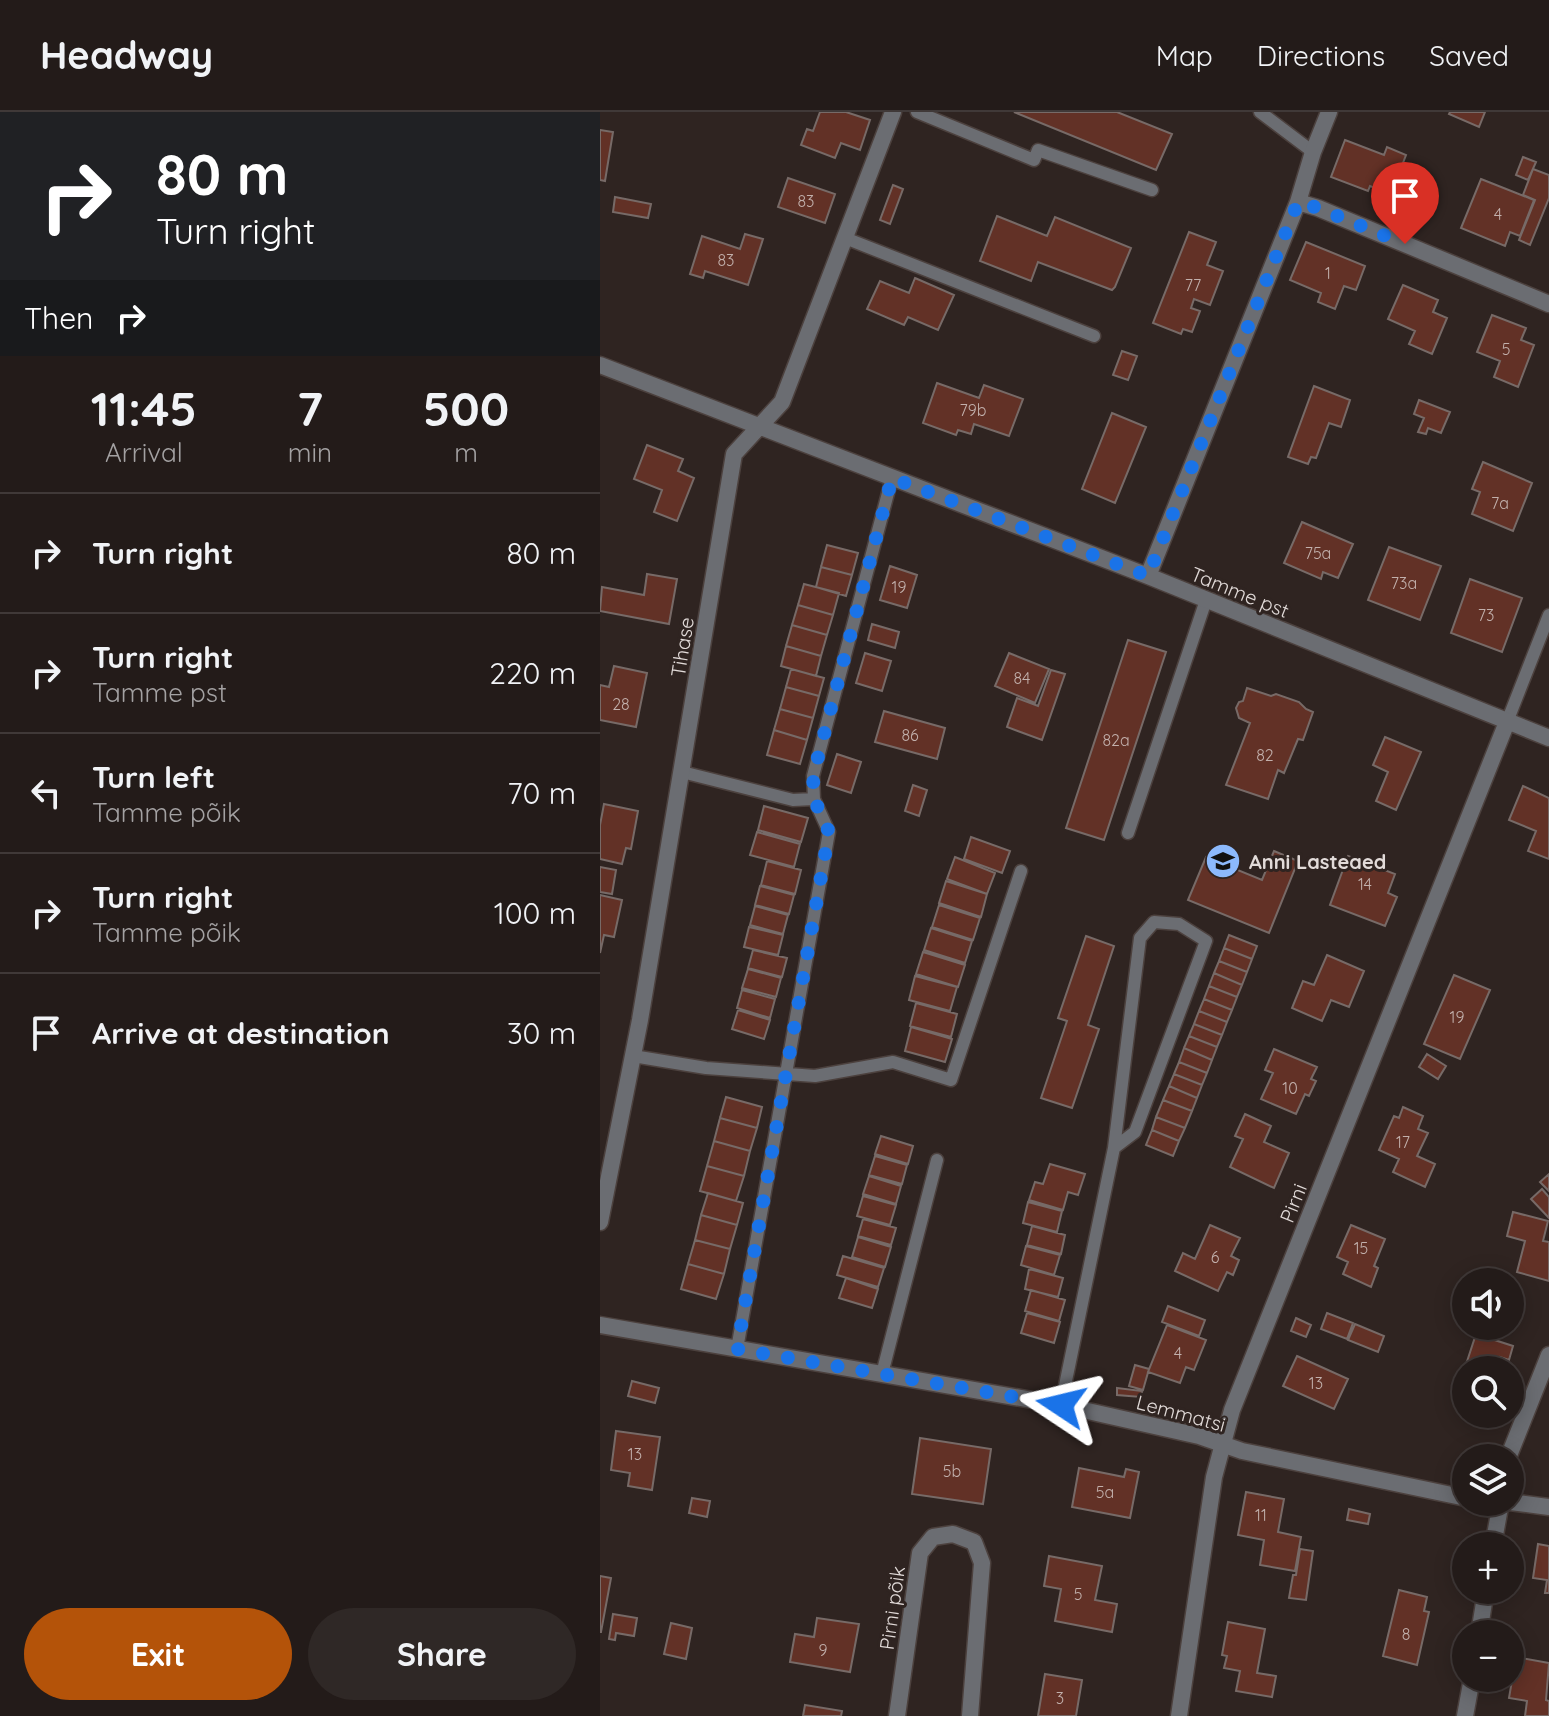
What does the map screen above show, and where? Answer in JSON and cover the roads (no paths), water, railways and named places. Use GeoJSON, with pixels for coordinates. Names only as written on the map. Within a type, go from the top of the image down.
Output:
{"type":"FeatureCollection","features":[{"type":"Feature","properties":{"kind":"street","name":"Tihase"},"geometry":{"type":"LineString","coordinates":[[600,1222],[633,1056],[734,454],[782,402],[893,112]]}},
{"type":"Feature","properties":{"kind":"street"},"geometry":{"type":"LineString","coordinates":[[1148,576],[1298,202],[1329,112]]}},
{"type":"Feature","properties":{"kind":"street"},"geometry":{"type":"LineString","coordinates":[[1298,202],[1549,304]]}},
{"type":"Feature","properties":{"kind":"street","name":"Tamme pst"},"geometry":{"type":"LineString","coordinates":[[600,365],[1148,576],[1549,738]]}},
{"type":"Feature","properties":{"kind":"street","name":"Pirni"},"geometry":{"type":"LineString","coordinates":[[1179,1716],[1214,1477],[1232,1410],[1507,722]]}},
{"type":"Feature","properties":{"kind":"street","name":"Lemmatsi"},"geometry":{"type":"LineString","coordinates":[[600,1325],[1061,1405],[1199,1436],[1242,1451],[1452,1495]]}},
{"type":"Feature","properties":{"kind":"street"},"geometry":{"type":"LineString","coordinates":[[1514,1444],[1549,1355]]}},
{"type":"Feature","properties":{"kind":"street"},"geometry":{"type":"LineString","coordinates":[[1524,1504],[1549,1507]]}},
{"type":"Feature","properties":{"kind":"street","name":"Pirni põik"},"geometry":{"type":"LineString","coordinates":[[897,1716],[920,1553],[933,1537],[953,1534],[974,1542],[982,1563],[970,1716]]}},
{"type":"Feature","properties":{"kind":"street"},"geometry":{"type":"LineString","coordinates":[[1465,1716],[1469,1692]]}},
{"type":"Feature","properties":{"kind":"lane"},"geometry":{"type":"LineString","coordinates":[[917,112],[1034,160],[1038,150],[1152,190]]}},
{"type":"Feature","properties":{"kind":"lane"},"geometry":{"type":"LineString","coordinates":[[1260,112],[1313,152]]}},
{"type":"Feature","properties":{"kind":"lane"},"geometry":{"type":"LineString","coordinates":[[845,238],[1094,336]]}},
{"type":"Feature","properties":{"kind":"lane"},"geometry":{"type":"LineString","coordinates":[[737,1349],[829,832],[814,799],[813,776],[892,478]]}},
{"type":"Feature","properties":{"kind":"lane"},"geometry":{"type":"LineString","coordinates":[[1128,833],[1206,600]]}},
{"type":"Feature","properties":{"kind":"lane"},"geometry":{"type":"LineString","coordinates":[[1507,722],[1549,615]]}},
{"type":"Feature","properties":{"kind":"lane"},"geometry":{"type":"LineString","coordinates":[[682,772],[793,800],[814,799]]}},
{"type":"Feature","properties":{"kind":"lane"},"geometry":{"type":"LineString","coordinates":[[633,1056],[706,1068],[815,1076],[893,1062],[951,1080],[1021,871]]}},
{"type":"Feature","properties":{"kind":"lane"},"geometry":{"type":"LineString","coordinates":[[1061,1405],[1114,1148],[1140,938],[1154,922],[1179,924],[1206,941],[1135,1132],[1114,1148]]}},
{"type":"Feature","properties":{"kind":"lane"},"geometry":{"type":"LineString","coordinates":[[882,1374],[937,1160]]}},
{"type":"Feature","properties":{"kind":"place","name":"Anni Lasteaed"},"geometry":{"type":"Point","coordinates":[1223,861]}}]}
